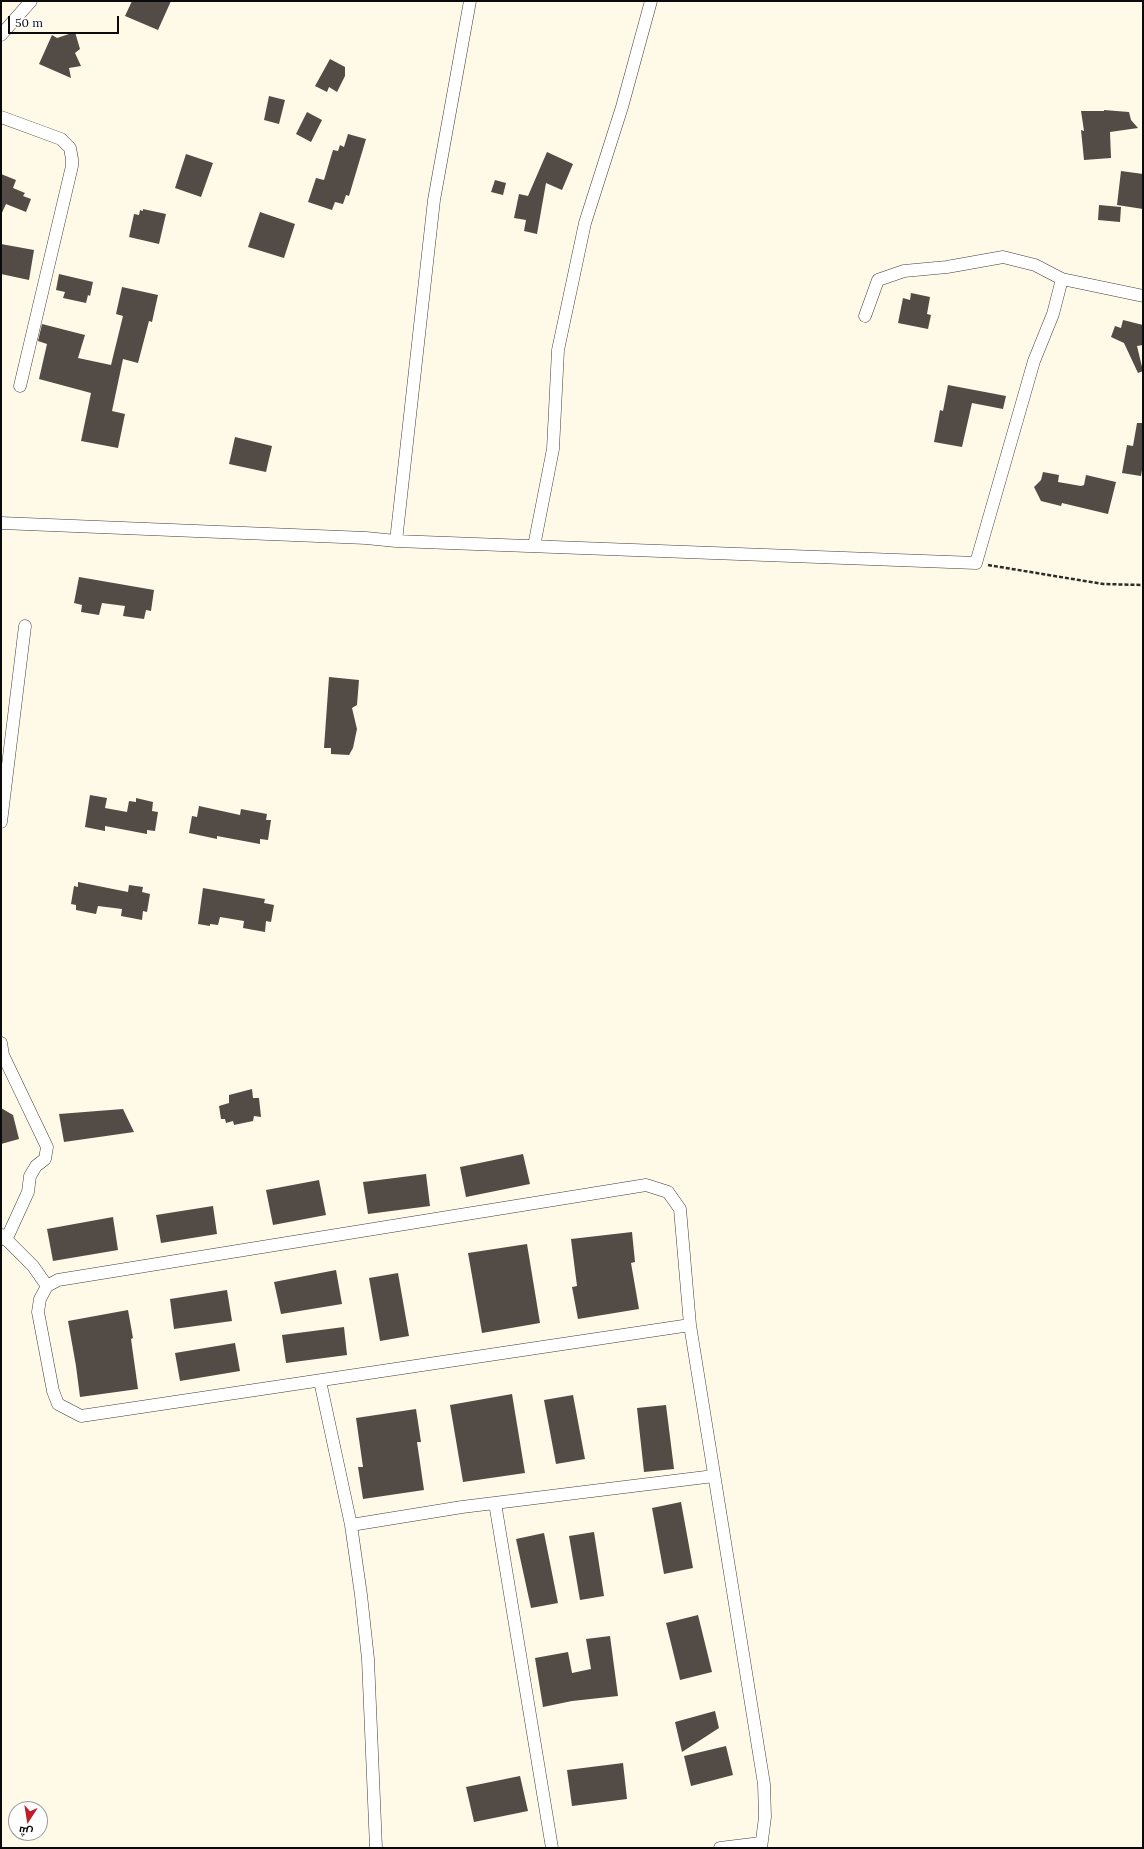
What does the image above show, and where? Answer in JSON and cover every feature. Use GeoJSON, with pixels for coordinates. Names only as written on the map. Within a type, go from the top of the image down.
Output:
{"type":"FeatureCollection","features":[{"type":"Feature","properties":{"kind":"street"},"geometry":{"type":"LineString","coordinates":[[1,36],[30,1]]}},
{"type":"Feature","properties":{"kind":"street"},"geometry":{"type":"LineString","coordinates":[[396,541],[434,200],[470,1]]}},
{"type":"Feature","properties":{"kind":"street"},"geometry":{"type":"LineString","coordinates":[[534,546],[552,449],[558,350],[585,223],[622,107],[651,1]]}},
{"type":"Feature","properties":{"kind":"street"},"geometry":{"type":"LineString","coordinates":[[1,118],[61,139],[70,148],[72,159],[72,166],[20,386]]}},
{"type":"Feature","properties":{"kind":"street"},"geometry":{"type":"LineString","coordinates":[[865,316],[878,280],[904,271],[947,267],[1003,257],[1036,265],[1062,279],[1143,296]]}},
{"type":"Feature","properties":{"kind":"street"},"geometry":{"type":"LineString","coordinates":[[1,523],[366,538],[396,541],[976,563],[1034,361],[1053,314],[1062,279]]}},
{"type":"Feature","properties":{"kind":"street"},"geometry":{"type":"LineString","coordinates":[[1,822],[25,626]]}},
{"type":"Feature","properties":{"kind":"street"},"geometry":{"type":"LineString","coordinates":[[1,1043],[3,1055],[47,1147],[45,1159],[36,1166],[30,1176],[28,1192],[4,1237],[33,1266],[47,1286]]}},
{"type":"Feature","properties":{"kind":"street"},"geometry":{"type":"LineString","coordinates":[[690,1325],[81,1416],[58,1404],[53,1391],[38,1312],[40,1298],[47,1286],[58,1280],[646,1185],[668,1192],[680,1209],[690,1325],[764,1784],[765,1817],[761,1846],[720,1848]]}},
{"type":"Feature","properties":{"kind":"street"},"geometry":{"type":"LineString","coordinates":[[320,1381],[351,1525],[361,1595],[368,1659],[376,1848]]}},
{"type":"Feature","properties":{"kind":"street"},"geometry":{"type":"LineString","coordinates":[[351,1525],[495,1503],[714,1476]]}},
{"type":"Feature","properties":{"kind":"street"},"geometry":{"type":"LineString","coordinates":[[495,1503],[552,1848]]}},
{"type":"Feature","properties":{"kind":"path"},"geometry":{"type":"LineString","coordinates":[[976,563],[1104,584],[1143,585]]}},
{"type":"Feature","properties":{"kind":"building"},"geometry":{"type":"Polygon","coordinates":[[[132,1],[171,1],[158,30],[125,16],[132,1]]]}},
{"type":"Feature","properties":{"kind":"building"},"geometry":{"type":"Polygon","coordinates":[[[75,32],[80,49],[75,53],[81,66],[69,68],[71,78],[39,64],[52,35],[57,38],[75,32]]]}},
{"type":"Feature","properties":{"kind":"building"},"geometry":{"type":"Polygon","coordinates":[[[330,59],[345,67],[345,76],[337,92],[329,87],[327,92],[315,86],[330,59]]]}},
{"type":"Feature","properties":{"kind":"building"},"geometry":{"type":"Polygon","coordinates":[[[269,96],[285,100],[279,124],[264,120],[269,96]]]}},
{"type":"Feature","properties":{"kind":"building"},"geometry":{"type":"Polygon","coordinates":[[[1104,110],[1129,112],[1131,120],[1138,128],[1110,132],[1111,158],[1084,160],[1081,130],[1084,131],[1081,111],[1104,110]]]}},
{"type":"Feature","properties":{"kind":"building"},"geometry":{"type":"Polygon","coordinates":[[[307,112],[322,120],[311,142],[296,134],[307,112]]]}},
{"type":"Feature","properties":{"kind":"building"},"geometry":{"type":"Polygon","coordinates":[[[348,134],[366,139],[349,196],[346,195],[343,204],[335,202],[332,210],[308,202],[316,178],[324,180],[333,150],[338,151],[340,145],[344,147],[348,134]]]}},
{"type":"Feature","properties":{"kind":"building"},"geometry":{"type":"Polygon","coordinates":[[[547,152],[573,164],[562,190],[546,183],[537,234],[524,231],[526,220],[514,218],[519,194],[528,196],[547,152]]]}},
{"type":"Feature","properties":{"kind":"building"},"geometry":{"type":"Polygon","coordinates":[[[186,154],[213,163],[201,197],[175,188],[186,154]]]}},
{"type":"Feature","properties":{"kind":"building"},"geometry":{"type":"Polygon","coordinates":[[[1121,171],[1143,174],[1143,209],[1117,205],[1121,171]]]}},
{"type":"Feature","properties":{"kind":"building"},"geometry":{"type":"Polygon","coordinates":[[[1,174],[16,180],[13,188],[25,193],[23,196],[31,199],[26,212],[6,204],[1,215],[1,174]]]}},
{"type":"Feature","properties":{"kind":"building"},"geometry":{"type":"Polygon","coordinates":[[[495,180],[506,183],[503,195],[491,192],[495,180]]]}},
{"type":"Feature","properties":{"kind":"building"},"geometry":{"type":"Polygon","coordinates":[[[1099,205],[1121,207],[1120,222],[1098,220],[1099,205]]]}},
{"type":"Feature","properties":{"kind":"building"},"geometry":{"type":"Polygon","coordinates":[[[143,209],[166,214],[159,244],[129,237],[134,214],[139,215],[140,210],[143,211],[143,209]]]}},
{"type":"Feature","properties":{"kind":"building"},"geometry":{"type":"Polygon","coordinates":[[[260,212],[295,224],[284,258],[248,247],[260,212]]]}},
{"type":"Feature","properties":{"kind":"building"},"geometry":{"type":"Polygon","coordinates":[[[1,244],[34,250],[29,280],[1,274],[1,244]]]}},
{"type":"Feature","properties":{"kind":"building"},"geometry":{"type":"Polygon","coordinates":[[[59,274],[93,282],[90,296],[88,295],[86,303],[63,298],[65,292],[56,290],[59,274]]]}},
{"type":"Feature","properties":{"kind":"building"},"geometry":{"type":"Polygon","coordinates":[[[122,287],[158,295],[152,322],[149,321],[138,363],[123,359],[112,411],[125,414],[118,448],[81,441],[91,393],[39,379],[47,344],[38,341],[42,324],[85,335],[78,358],[111,365],[123,316],[116,314],[122,287]]]}},
{"type":"Feature","properties":{"kind":"building"},"geometry":{"type":"Polygon","coordinates":[[[911,293],[930,297],[927,314],[931,315],[928,329],[898,323],[903,298],[910,300],[911,293]]]}},
{"type":"Feature","properties":{"kind":"building"},"geometry":{"type":"Polygon","coordinates":[[[1123,320],[1143,325],[1143,345],[1137,346],[1143,371],[1138,373],[1124,343],[1111,337],[1115,326],[1121,328],[1123,320]]]}},
{"type":"Feature","properties":{"kind":"building"},"geometry":{"type":"Polygon","coordinates":[[[948,385],[1006,396],[1003,409],[972,403],[962,447],[934,442],[940,410],[943,411],[948,385]]]}},
{"type":"Feature","properties":{"kind":"building"},"geometry":{"type":"Polygon","coordinates":[[[1137,423],[1143,423],[1143,464],[1141,476],[1122,473],[1127,445],[1133,446],[1137,423]]]}},
{"type":"Feature","properties":{"kind":"building"},"geometry":{"type":"Polygon","coordinates":[[[235,437],[272,446],[266,472],[229,464],[235,437]]]}},
{"type":"Feature","properties":{"kind":"building"},"geometry":{"type":"Polygon","coordinates":[[[1043,472],[1059,475],[1058,482],[1081,486],[1084,485],[1086,475],[1116,482],[1108,514],[1062,503],[1061,506],[1041,501],[1034,487],[1041,480],[1043,472]]]}},
{"type":"Feature","properties":{"kind":"building"},"geometry":{"type":"Polygon","coordinates":[[[79,577],[154,590],[151,611],[146,610],[144,619],[123,616],[125,606],[102,603],[99,615],[81,612],[82,605],[74,603],[79,577]]]}},
{"type":"Feature","properties":{"kind":"building"},"geometry":{"type":"Polygon","coordinates":[[[329,677],[359,680],[357,705],[352,708],[357,729],[353,748],[349,755],[331,754],[331,748],[324,748],[329,677]]]}},
{"type":"Feature","properties":{"kind":"building"},"geometry":{"type":"Polygon","coordinates":[[[90,795],[107,798],[105,808],[127,812],[129,801],[136,802],[136,798],[153,802],[152,811],[158,812],[155,831],[147,830],[147,834],[105,826],[105,831],[85,827],[90,795]]]}},
{"type":"Feature","properties":{"kind":"building"},"geometry":{"type":"Polygon","coordinates":[[[199,806],[240,815],[241,809],[267,814],[266,820],[271,820],[268,840],[260,839],[260,844],[217,836],[217,839],[189,833],[192,816],[197,817],[199,806]]]}},
{"type":"Feature","properties":{"kind":"building"},"geometry":{"type":"Polygon","coordinates":[[[78,882],[128,892],[129,885],[143,887],[142,892],[150,894],[147,912],[143,911],[142,920],[121,916],[122,909],[98,906],[96,914],[76,910],[76,905],[71,904],[74,886],[78,887],[78,882]]]}},
{"type":"Feature","properties":{"kind":"building"},"geometry":{"type":"Polygon","coordinates":[[[203,888],[265,899],[264,903],[274,905],[271,922],[266,921],[265,932],[243,928],[244,921],[220,917],[218,925],[210,924],[210,926],[198,924],[203,888]]]}},
{"type":"Feature","properties":{"kind":"building"},"geometry":{"type":"Polygon","coordinates":[[[252,1089],[253,1098],[259,1098],[261,1117],[254,1116],[253,1121],[234,1125],[233,1121],[226,1123],[225,1119],[221,1119],[219,1106],[229,1103],[229,1095],[252,1089]]]}},
{"type":"Feature","properties":{"kind":"building"},"geometry":{"type":"Polygon","coordinates":[[[1,1108],[13,1115],[19,1139],[1,1144],[1,1108]]]}},
{"type":"Feature","properties":{"kind":"building"},"geometry":{"type":"Polygon","coordinates":[[[123,1109],[134,1132],[64,1142],[59,1114],[123,1109]]]}},
{"type":"Feature","properties":{"kind":"building"},"geometry":{"type":"Polygon","coordinates":[[[523,1154],[530,1184],[466,1197],[460,1167],[523,1154]]]}},
{"type":"Feature","properties":{"kind":"building"},"geometry":{"type":"Polygon","coordinates":[[[426,1174],[430,1206],[368,1214],[363,1182],[426,1174]]]}},
{"type":"Feature","properties":{"kind":"building"},"geometry":{"type":"Polygon","coordinates":[[[319,1180],[326,1215],[273,1225],[266,1190],[319,1180]]]}},
{"type":"Feature","properties":{"kind":"building"},"geometry":{"type":"Polygon","coordinates":[[[213,1206],[217,1234],[161,1243],[156,1215],[213,1206]]]}},
{"type":"Feature","properties":{"kind":"building"},"geometry":{"type":"Polygon","coordinates":[[[113,1217],[118,1250],[53,1261],[47,1229],[113,1217]]]}},
{"type":"Feature","properties":{"kind":"building"},"geometry":{"type":"Polygon","coordinates":[[[632,1232],[635,1262],[631,1263],[639,1309],[578,1319],[572,1287],[577,1286],[571,1239],[632,1232]]]}},
{"type":"Feature","properties":{"kind":"building"},"geometry":{"type":"Polygon","coordinates":[[[527,1244],[540,1323],[482,1333],[468,1253],[527,1244]]]}},
{"type":"Feature","properties":{"kind":"building"},"geometry":{"type":"Polygon","coordinates":[[[336,1270],[342,1304],[281,1314],[274,1282],[336,1270]]]}},
{"type":"Feature","properties":{"kind":"building"},"geometry":{"type":"Polygon","coordinates":[[[398,1273],[409,1336],[380,1341],[369,1278],[398,1273]]]}},
{"type":"Feature","properties":{"kind":"building"},"geometry":{"type":"Polygon","coordinates":[[[227,1290],[232,1321],[174,1329],[170,1299],[227,1290]]]}},
{"type":"Feature","properties":{"kind":"building"},"geometry":{"type":"Polygon","coordinates":[[[128,1310],[133,1338],[131,1339],[138,1389],[80,1397],[68,1321],[128,1310]]]}},
{"type":"Feature","properties":{"kind":"building"},"geometry":{"type":"Polygon","coordinates":[[[344,1327],[347,1355],[286,1363],[282,1335],[344,1327]]]}},
{"type":"Feature","properties":{"kind":"building"},"geometry":{"type":"Polygon","coordinates":[[[235,1343],[240,1371],[180,1381],[175,1353],[235,1343]]]}},
{"type":"Feature","properties":{"kind":"building"},"geometry":{"type":"Polygon","coordinates":[[[512,1394],[525,1473],[463,1482],[450,1405],[512,1394]]]}},
{"type":"Feature","properties":{"kind":"building"},"geometry":{"type":"Polygon","coordinates":[[[573,1395],[585,1459],[556,1464],[544,1400],[573,1395]]]}},
{"type":"Feature","properties":{"kind":"building"},"geometry":{"type":"Polygon","coordinates":[[[666,1405],[674,1469],[644,1472],[637,1408],[666,1405]]]}},
{"type":"Feature","properties":{"kind":"building"},"geometry":{"type":"Polygon","coordinates":[[[416,1409],[421,1442],[417,1442],[424,1490],[363,1499],[358,1467],[363,1467],[356,1418],[416,1409]]]}},
{"type":"Feature","properties":{"kind":"building"},"geometry":{"type":"Polygon","coordinates":[[[681,1502],[693,1568],[664,1574],[652,1508],[681,1502]]]}},
{"type":"Feature","properties":{"kind":"building"},"geometry":{"type":"Polygon","coordinates":[[[594,1532],[604,1596],[580,1600],[569,1536],[594,1532]]]}},
{"type":"Feature","properties":{"kind":"building"},"geometry":{"type":"Polygon","coordinates":[[[544,1533],[558,1603],[531,1608],[516,1539],[544,1533]]]}},
{"type":"Feature","properties":{"kind":"building"},"geometry":{"type":"Polygon","coordinates":[[[698,1615],[712,1672],[680,1680],[666,1623],[698,1615]]]}},
{"type":"Feature","properties":{"kind":"building"},"geometry":{"type":"Polygon","coordinates":[[[610,1636],[618,1696],[572,1701],[543,1707],[535,1658],[568,1652],[572,1673],[591,1669],[586,1639],[610,1636]]]}},
{"type":"Feature","properties":{"kind":"building"},"geometry":{"type":"Polygon","coordinates":[[[715,1711],[719,1728],[682,1752],[675,1722],[715,1711]]]}},
{"type":"Feature","properties":{"kind":"building"},"geometry":{"type":"Polygon","coordinates":[[[726,1746],[733,1775],[691,1786],[684,1756],[726,1746]]]}},
{"type":"Feature","properties":{"kind":"building"},"geometry":{"type":"Polygon","coordinates":[[[623,1763],[627,1799],[572,1806],[567,1770],[623,1763]]]}},
{"type":"Feature","properties":{"kind":"building"},"geometry":{"type":"Polygon","coordinates":[[[520,1776],[528,1811],[474,1822],[466,1787],[520,1776]]]}}]}
